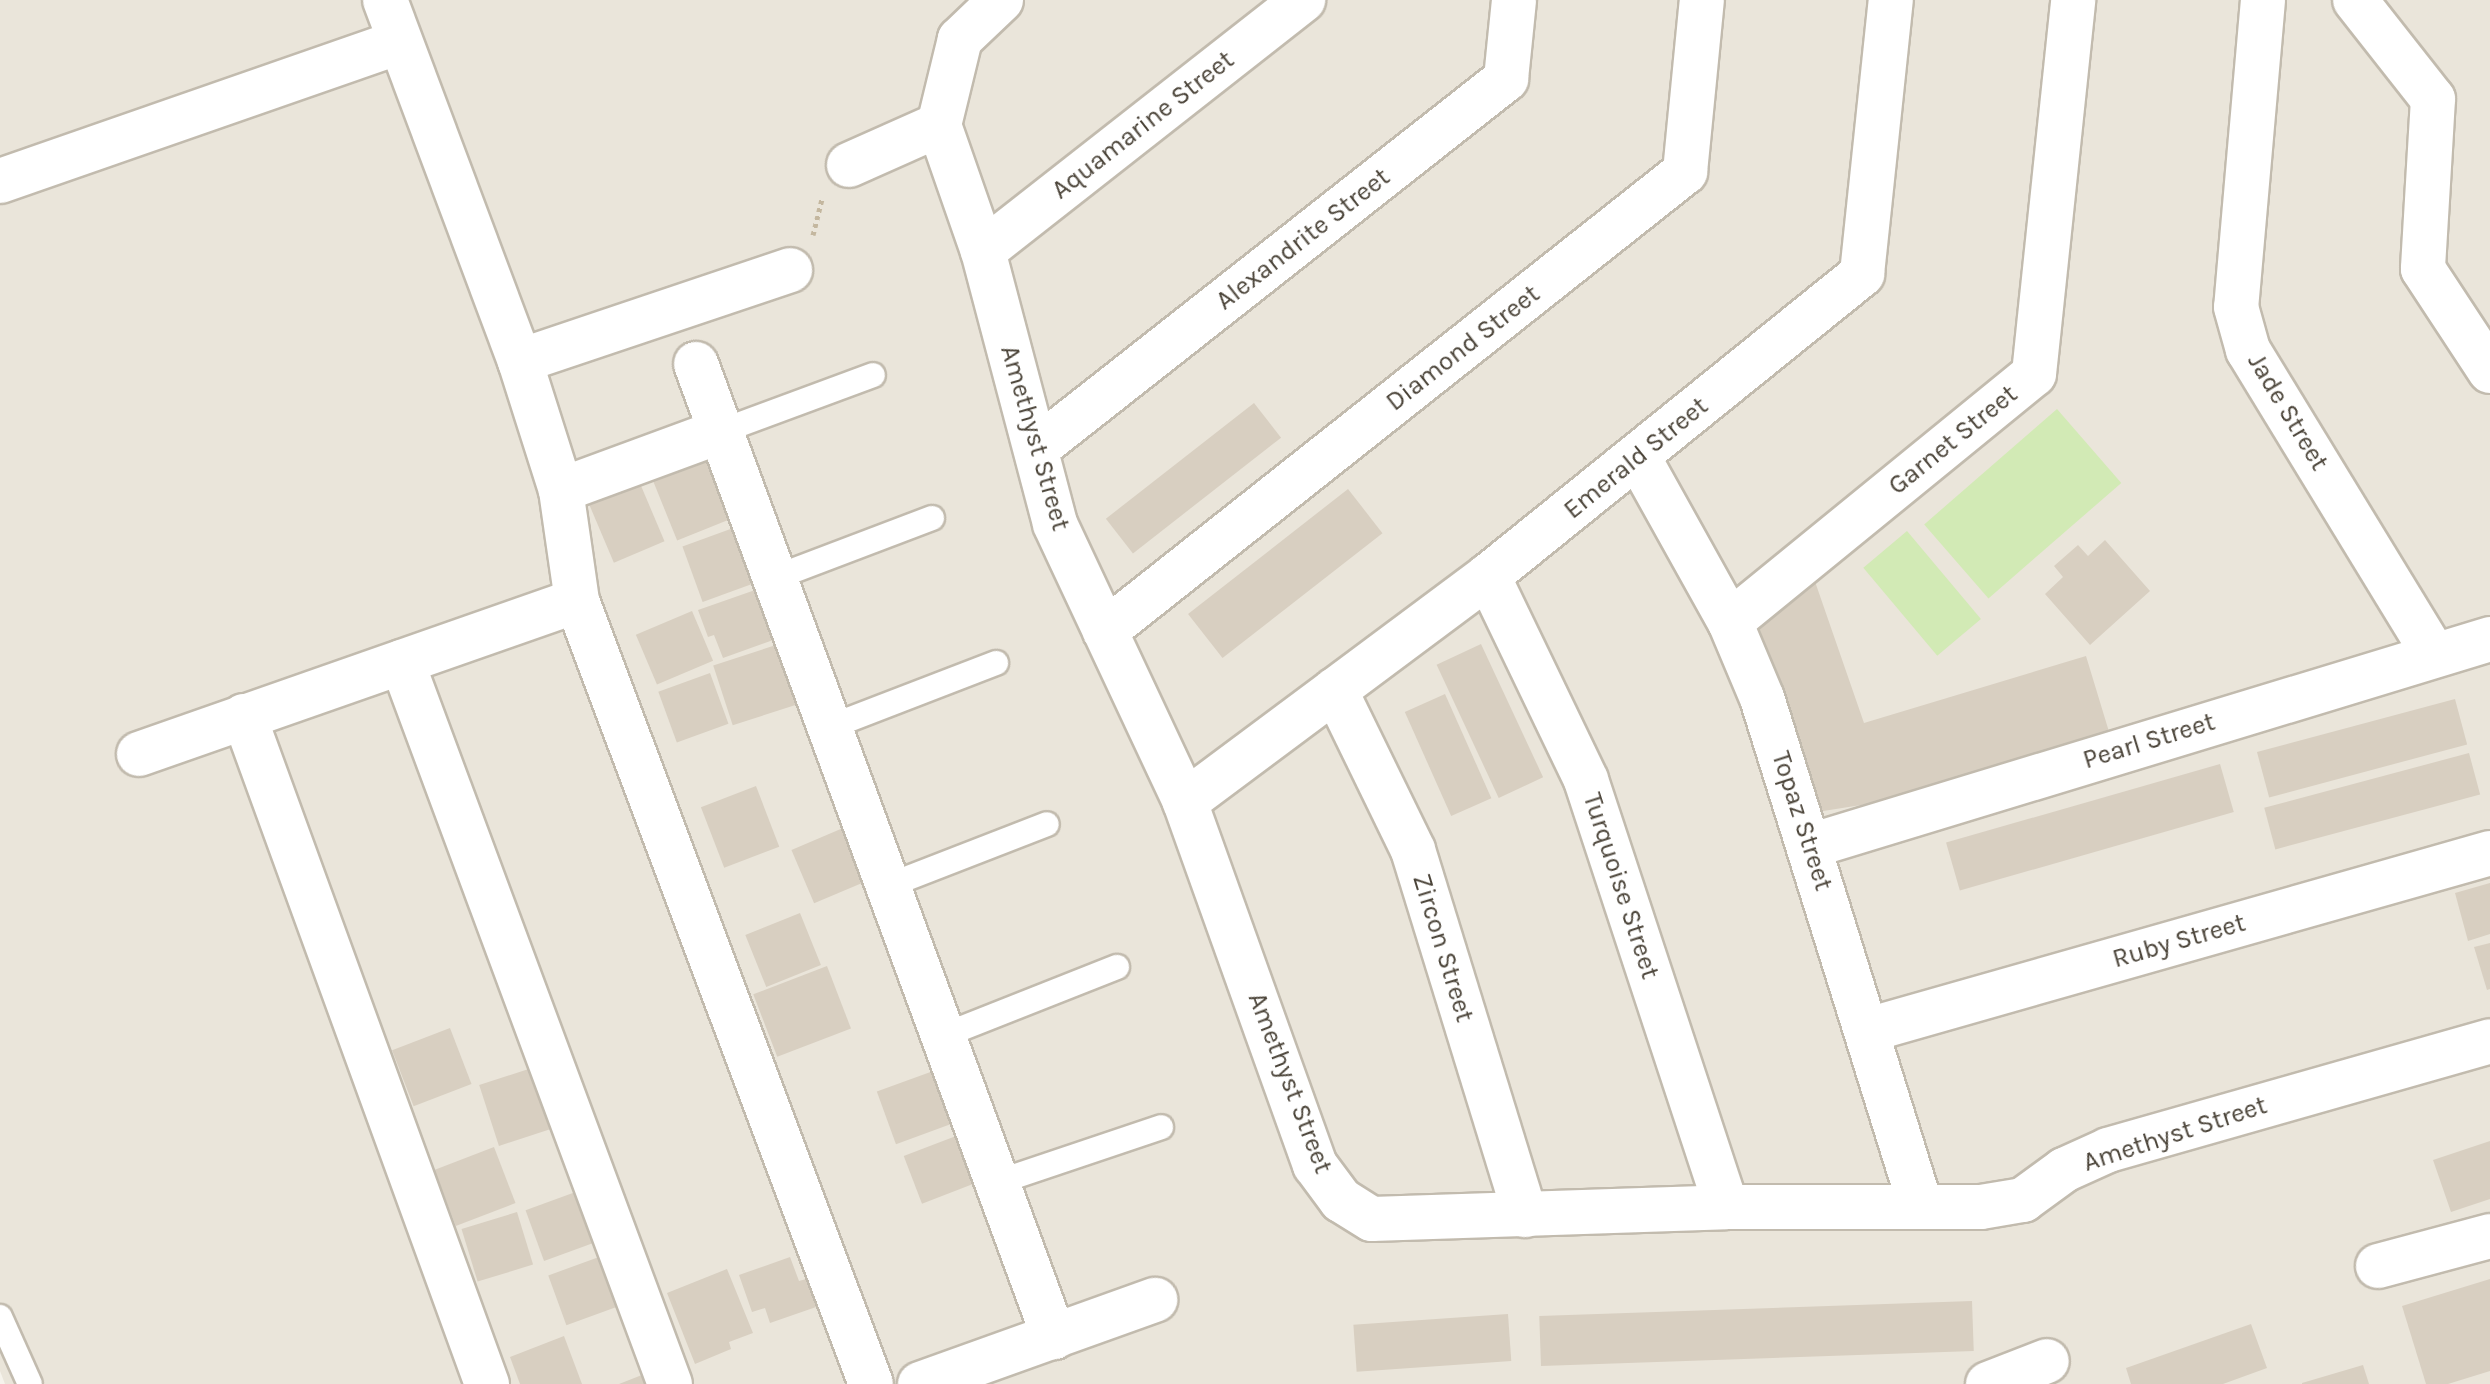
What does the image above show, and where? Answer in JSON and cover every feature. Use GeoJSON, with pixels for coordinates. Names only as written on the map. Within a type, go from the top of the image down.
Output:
{"type":"FeatureCollection","features":[{"type":"Feature","properties":{"kind":"street"},"geometry":{"type":"LineString","coordinates":[[385,0],[520,361],[561,490],[577,601],[871,1384]]}},
{"type":"Feature","properties":{"kind":"street","name":"Aquamarine Street"},"geometry":{"type":"LineString","coordinates":[[983,251],[1303,0]]}},
{"type":"Feature","properties":{"kind":"street","name":"Alexandrite Street"},"geometry":{"type":"LineString","coordinates":[[1037,448],[1506,79],[1514,0]]}},
{"type":"Feature","properties":{"kind":"street","name":"Diamond Street"},"geometry":{"type":"LineString","coordinates":[[1105,631],[1685,172],[1702,0]]}},
{"type":"Feature","properties":{"kind":"street","name":"Emerald Street"},"geometry":{"type":"LineString","coordinates":[[1185,802],[1488,576],[1862,274],[1891,0]]}},
{"type":"Feature","properties":{"kind":"street","name":"Garnet Street"},"geometry":{"type":"LineString","coordinates":[[1730,622],[2034,374],[2073,0]]}},
{"type":"Feature","properties":{"kind":"street","name":"Jade Street"},"geometry":{"type":"LineString","coordinates":[[2263,0],[2236,307],[2248,350],[2433,653]]}},
{"type":"Feature","properties":{"kind":"street"},"geometry":{"type":"LineString","coordinates":[[2355,0],[2433,99],[2423,269],[2490,371]]}},
{"type":"Feature","properties":{"kind":"street"},"geometry":{"type":"LineString","coordinates":[[849,165],[939,125],[960,39],[1000,1]]}},
{"type":"Feature","properties":{"kind":"street"},"geometry":{"type":"LineString","coordinates":[[0,181],[400,42]]}},
{"type":"Feature","properties":{"kind":"street","name":"Amethyst Street"},"geometry":{"type":"LineString","coordinates":[[939,125],[983,251],[1055,524],[1185,802],[1315,1165],[1341,1200],[1372,1219],[1726,1207],[1920,1204],[1981,1207],[2023,1200],[2064,1170],[2108,1150],[2490,1041]]}},
{"type":"Feature","properties":{"kind":"street"},"geometry":{"type":"LineString","coordinates":[[520,361],[790,270]]}},
{"type":"Feature","properties":{"kind":"street"},"geometry":{"type":"LineString","coordinates":[[696,364],[1054,1337]]}},
{"type":"Feature","properties":{"kind":"street"},"geometry":{"type":"LineString","coordinates":[[561,490],[719,432]]}},
{"type":"Feature","properties":{"kind":"street","name":"Topaz Street"},"geometry":{"type":"LineString","coordinates":[[1638,457],[1730,622],[1762,698],[1920,1204]]}},
{"type":"Feature","properties":{"kind":"street","name":"Turquoise Street"},"geometry":{"type":"LineString","coordinates":[[1488,576],[1586,780],[1726,1207]]}},
{"type":"Feature","properties":{"kind":"street"},"geometry":{"type":"LineString","coordinates":[[139,754],[577,601]]}},
{"type":"Feature","properties":{"kind":"street","name":"Pearl Street"},"geometry":{"type":"LineString","coordinates":[[1810,846],[2433,653],[2490,639]]}},
{"type":"Feature","properties":{"kind":"street"},"geometry":{"type":"LineString","coordinates":[[402,662],[670,1384]]}},
{"type":"Feature","properties":{"kind":"street","name":"Zircon Street"},"geometry":{"type":"LineString","coordinates":[[1335,690],[1413,850],[1525,1215]]}},
{"type":"Feature","properties":{"kind":"street"},"geometry":{"type":"LineString","coordinates":[[244,716],[487,1384]]}},
{"type":"Feature","properties":{"kind":"street","name":"Ruby Street"},"geometry":{"type":"LineString","coordinates":[[1868,1030],[2490,853]]}},
{"type":"Feature","properties":{"kind":"street"},"geometry":{"type":"LineString","coordinates":[[2378,1266],[2490,1236]]}},
{"type":"Feature","properties":{"kind":"street"},"geometry":{"type":"LineString","coordinates":[[920,1384],[1155,1300]]}},
{"type":"Feature","properties":{"kind":"street"},"geometry":{"type":"LineString","coordinates":[[1988,1384],[2047,1361]]}},
{"type":"Feature","properties":{"kind":"lane"},"geometry":{"type":"LineString","coordinates":[[719,432],[873,375]]}},
{"type":"Feature","properties":{"kind":"lane"},"geometry":{"type":"LineString","coordinates":[[774,578],[932,518]]}},
{"type":"Feature","properties":{"kind":"lane"},"geometry":{"type":"LineString","coordinates":[[830,727],[996,663]]}},
{"type":"Feature","properties":{"kind":"lane"},"geometry":{"type":"LineString","coordinates":[[890,885],[1047,824]]}},
{"type":"Feature","properties":{"kind":"lane"},"geometry":{"type":"LineString","coordinates":[[945,1035],[1117,967]]}},
{"type":"Feature","properties":{"kind":"lane"},"geometry":{"type":"LineString","coordinates":[[998,1182],[1161,1127]]}},
{"type":"Feature","properties":{"kind":"lane"},"geometry":{"type":"LineString","coordinates":[[0,1317],[30,1384]]}},
{"type":"Feature","properties":{"kind":"path"},"geometry":{"type":"LineString","coordinates":[[790,270],[810,251],[826,183],[849,165]]}},
{"type":"Feature","properties":{"kind":"shaded area"},"geometry":{"type":"Polygon","coordinates":[[[0,0],[2490,0],[2490,1384],[5,1384],[0,1371],[0,0]]]}},
{"type":"Feature","properties":{"kind":"green space"},"geometry":{"type":"Polygon","coordinates":[[[2057,409],[2121,483],[1988,598],[1924,524],[2057,409]]]}},
{"type":"Feature","properties":{"kind":"green space"},"geometry":{"type":"Polygon","coordinates":[[[1907,531],[1981,619],[1937,656],[1863,568],[1907,531]]]}},
{"type":"Feature","properties":{"kind":"building"},"geometry":{"type":"Polygon","coordinates":[[[1254,403],[1281,438],[1133,553],[1106,519],[1254,403]]]}},
{"type":"Feature","properties":{"kind":"building"},"geometry":{"type":"Polygon","coordinates":[[[703,447],[732,518],[677,540],[648,469],[703,447]]]}},
{"type":"Feature","properties":{"kind":"building"},"geometry":{"type":"Polygon","coordinates":[[[636,474],[665,541],[614,563],[585,495],[636,474]]]}},
{"type":"Feature","properties":{"kind":"building"},"geometry":{"type":"Polygon","coordinates":[[[1348,489],[1382,533],[1223,658],[1188,614],[1348,489]]]}},
{"type":"Feature","properties":{"kind":"building"},"geometry":{"type":"Polygon","coordinates":[[[736,527],[756,582],[703,602],[682,546],[736,527]]]}},
{"type":"Feature","properties":{"kind":"building"},"geometry":{"type":"Polygon","coordinates":[[[2105,540],[2150,591],[2090,645],[2045,594],[2063,577],[2054,566],[2078,545],[2088,556],[2105,540]]]}},
{"type":"Feature","properties":{"kind":"building"},"geometry":{"type":"Polygon","coordinates":[[[1811,570],[1864,723],[2086,656],[2110,735],[1899,799],[1817,812],[1750,620],[1811,570]]]}},
{"type":"Feature","properties":{"kind":"building"},"geometry":{"type":"Polygon","coordinates":[[[758,589],[776,639],[723,658],[714,635],[708,637],[698,610],[758,589]]]}},
{"type":"Feature","properties":{"kind":"building"},"geometry":{"type":"Polygon","coordinates":[[[692,611],[713,661],[657,685],[636,635],[692,611]]]}},
{"type":"Feature","properties":{"kind":"building"},"geometry":{"type":"Polygon","coordinates":[[[1481,644],[1543,777],[1499,798],[1437,665],[1481,644]]]}},
{"type":"Feature","properties":{"kind":"building"},"geometry":{"type":"Polygon","coordinates":[[[776,645],[795,705],[733,725],[713,665],[776,645]]]}},
{"type":"Feature","properties":{"kind":"building"},"geometry":{"type":"Polygon","coordinates":[[[710,673],[728,724],[677,743],[658,692],[710,673]]]}},
{"type":"Feature","properties":{"kind":"building"},"geometry":{"type":"Polygon","coordinates":[[[1445,694],[1491,798],[1451,816],[1405,712],[1445,694]]]}},
{"type":"Feature","properties":{"kind":"building"},"geometry":{"type":"Polygon","coordinates":[[[2455,699],[2467,744],[2269,797],[2257,752],[2455,699]]]}},
{"type":"Feature","properties":{"kind":"building"},"geometry":{"type":"Polygon","coordinates":[[[2469,753],[2480,795],[2275,849],[2264,808],[2469,753]]]}},
{"type":"Feature","properties":{"kind":"building"},"geometry":{"type":"Polygon","coordinates":[[[2220,764],[2234,812],[1960,891],[1946,843],[2220,764]]]}},
{"type":"Feature","properties":{"kind":"building"},"geometry":{"type":"Polygon","coordinates":[[[756,786],[779,847],[724,868],[701,807],[756,786]]]}},
{"type":"Feature","properties":{"kind":"building"},"geometry":{"type":"Polygon","coordinates":[[[843,828],[866,881],[814,903],[791,850],[843,828]]]}},
{"type":"Feature","properties":{"kind":"building"},"geometry":{"type":"Polygon","coordinates":[[[2490,883],[2490,934],[2468,941],[2455,893],[2490,883]]]}},
{"type":"Feature","properties":{"kind":"building"},"geometry":{"type":"Polygon","coordinates":[[[800,913],[821,965],[766,987],[745,935],[800,913]]]}},
{"type":"Feature","properties":{"kind":"building"},"geometry":{"type":"Polygon","coordinates":[[[2490,943],[2490,989],[2487,990],[2474,947],[2490,943]]]}},
{"type":"Feature","properties":{"kind":"building"},"geometry":{"type":"Polygon","coordinates":[[[827,966],[851,1029],[777,1057],[753,994],[827,966]]]}},
{"type":"Feature","properties":{"kind":"building"},"geometry":{"type":"Polygon","coordinates":[[[450,1028],[472,1084],[414,1106],[392,1050],[450,1028]]]}},
{"type":"Feature","properties":{"kind":"building"},"geometry":{"type":"Polygon","coordinates":[[[541,1065],[561,1126],[499,1146],[479,1085],[541,1065]]]}},
{"type":"Feature","properties":{"kind":"building"},"geometry":{"type":"Polygon","coordinates":[[[936,1070],[955,1123],[896,1144],[877,1092],[936,1070]]]}},
{"type":"Feature","properties":{"kind":"building"},"geometry":{"type":"Polygon","coordinates":[[[956,1136],[974,1184],[922,1204],[904,1156],[956,1136]]]}},
{"type":"Feature","properties":{"kind":"building"},"geometry":{"type":"Polygon","coordinates":[[[2490,1141],[2490,1199],[2451,1212],[2433,1160],[2490,1141]]]}},
{"type":"Feature","properties":{"kind":"building"},"geometry":{"type":"Polygon","coordinates":[[[494,1147],[516,1203],[456,1226],[434,1170],[494,1147]]]}},
{"type":"Feature","properties":{"kind":"building"},"geometry":{"type":"Polygon","coordinates":[[[581,1190],[599,1241],[544,1261],[526,1210],[581,1190]]]}},
{"type":"Feature","properties":{"kind":"building"},"geometry":{"type":"Polygon","coordinates":[[[517,1212],[533,1265],[478,1282],[462,1229],[517,1212]]]}},
{"type":"Feature","properties":{"kind":"building"},"geometry":{"type":"Polygon","coordinates":[[[599,1257],[617,1307],[566,1325],[548,1275],[599,1257]]]}},
{"type":"Feature","properties":{"kind":"building"},"geometry":{"type":"Polygon","coordinates":[[[790,1257],[799,1281],[810,1278],[819,1306],[770,1323],[765,1308],[752,1312],[739,1275],[790,1257]]]}},
{"type":"Feature","properties":{"kind":"building"},"geometry":{"type":"Polygon","coordinates":[[[727,1269],[753,1333],[729,1342],[731,1349],[695,1364],[667,1293],[727,1269]]]}},
{"type":"Feature","properties":{"kind":"building"},"geometry":{"type":"Polygon","coordinates":[[[2490,1279],[2490,1371],[2448,1384],[2426,1384],[2402,1306],[2490,1279]]]}},
{"type":"Feature","properties":{"kind":"building"},"geometry":{"type":"Polygon","coordinates":[[[1972,1301],[1974,1351],[1541,1366],[1539,1316],[1972,1301]]]}},
{"type":"Feature","properties":{"kind":"building"},"geometry":{"type":"Polygon","coordinates":[[[1508,1314],[1511,1361],[1357,1372],[1353,1325],[1508,1314]]]}},
{"type":"Feature","properties":{"kind":"building"},"geometry":{"type":"Polygon","coordinates":[[[2251,1324],[2267,1368],[2223,1384],[2131,1384],[2126,1368],[2251,1324]]]}},
{"type":"Feature","properties":{"kind":"building"},"geometry":{"type":"Polygon","coordinates":[[[564,1336],[582,1384],[520,1384],[510,1357],[564,1336]]]}},
{"type":"Feature","properties":{"kind":"building"},"geometry":{"type":"Polygon","coordinates":[[[2363,1365],[2369,1384],[2302,1384],[2302,1383],[2363,1365]]]}},
{"type":"Feature","properties":{"kind":"building"},"geometry":{"type":"Polygon","coordinates":[[[647,1373],[652,1384],[619,1384],[647,1373]]]}}]}
